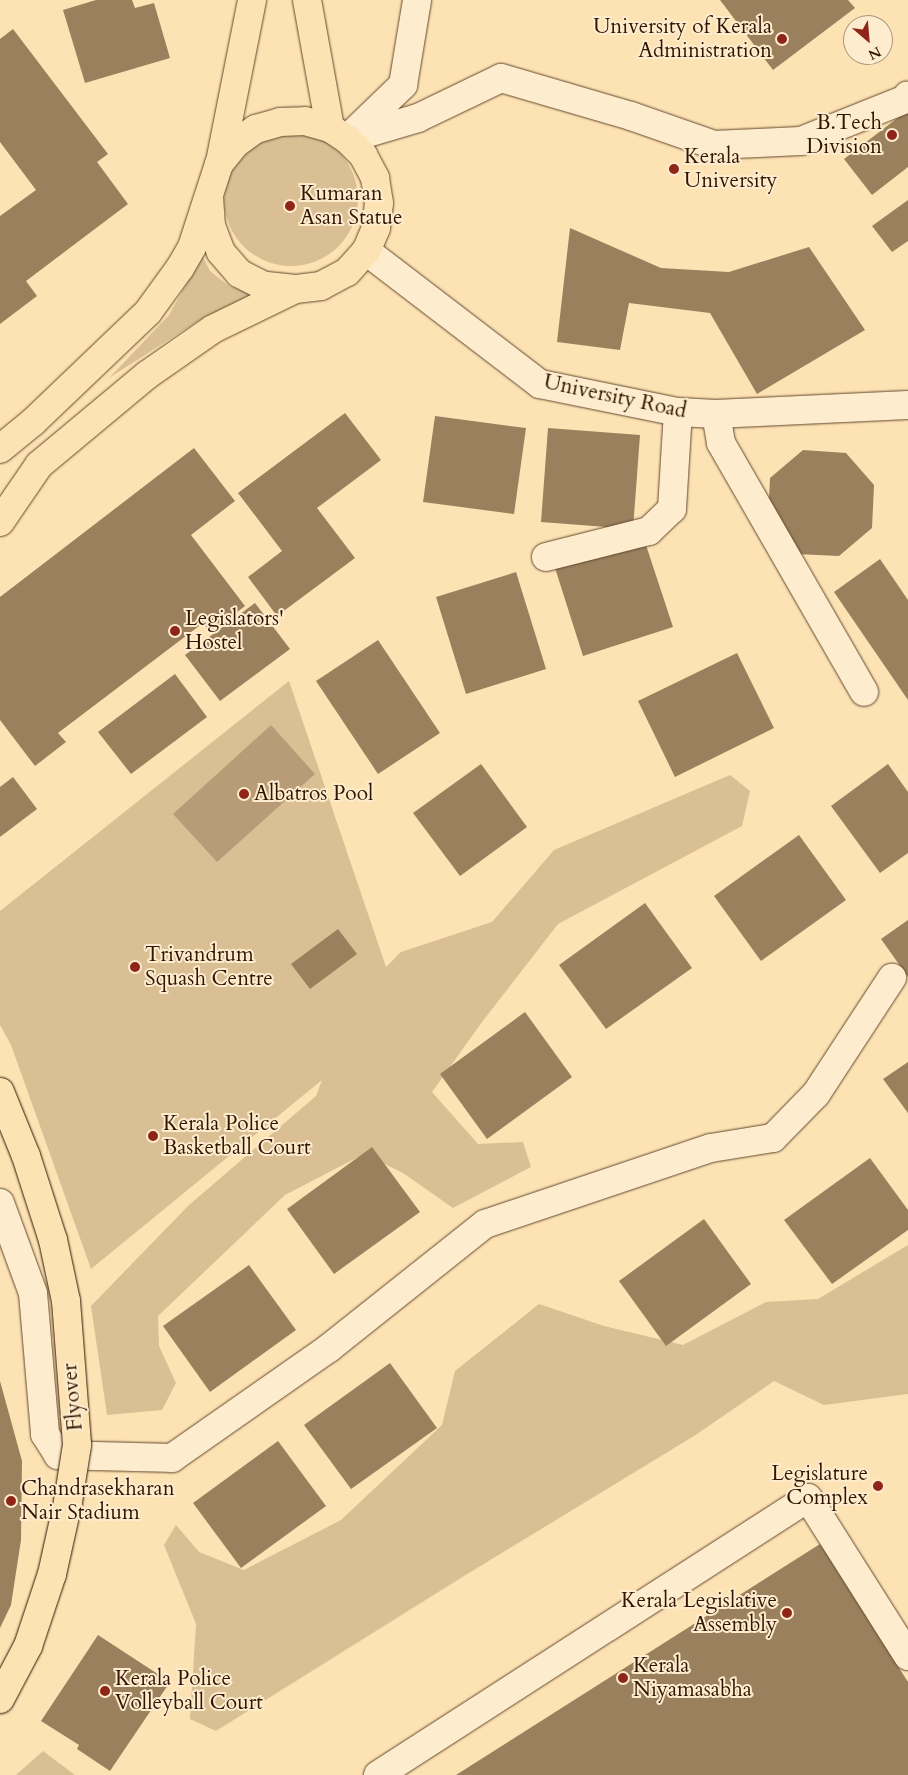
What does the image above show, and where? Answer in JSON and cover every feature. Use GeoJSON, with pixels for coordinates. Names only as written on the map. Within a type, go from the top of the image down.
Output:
{"type":"FeatureCollection","features":[{"type":"Feature","properties":{"kind":"main road"},"geometry":{"type":"LineString","coordinates":[[0,449],[33,422],[148,312],[192,248],[219,164],[252,0]]}},
{"type":"Feature","properties":{"kind":"main road"},"geometry":{"type":"LineString","coordinates":[[307,0],[338,133]]}},
{"type":"Feature","properties":{"kind":"main road"},"geometry":{"type":"LineString","coordinates":[[209,199],[210,226],[221,252],[239,273],[264,286],[295,289],[321,286],[347,272],[366,251],[376,228],[379,202],[375,178],[363,155],[338,133],[305,121],[280,122],[256,129],[235,144],[219,164]]}},
{"type":"Feature","properties":{"kind":"main road"},"geometry":{"type":"LineString","coordinates":[[0,495],[147,375],[213,329],[295,289]]}},
{"type":"Feature","properties":{"kind":"main road"},"geometry":{"type":"LineString","coordinates":[[0,436],[33,422]]}},
{"type":"Feature","properties":{"kind":"main road"},"geometry":{"type":"LineString","coordinates":[[0,522],[39,465]]}},
{"type":"Feature","properties":{"kind":"main road","name":"Flyover"},"geometry":{"type":"LineString","coordinates":[[0,1092],[26,1156],[53,1240],[66,1301],[77,1445],[68,1502],[52,1574],[28,1646],[0,1699]]}},
{"type":"Feature","properties":{"kind":"street"},"geometry":{"type":"LineString","coordinates":[[338,133],[403,85],[416,0]]}},
{"type":"Feature","properties":{"kind":"street"},"geometry":{"type":"LineString","coordinates":[[338,133],[418,118],[501,78],[631,116],[714,145],[801,141],[906,98],[908,95]]}},
{"type":"Feature","properties":{"kind":"street","name":"University Road"},"geometry":{"type":"LineString","coordinates":[[366,251],[540,384],[678,412],[716,414],[908,405]]}},
{"type":"Feature","properties":{"kind":"street"},"geometry":{"type":"LineString","coordinates":[[546,557],[649,531],[672,509],[678,412]]}},
{"type":"Feature","properties":{"kind":"street"},"geometry":{"type":"LineString","coordinates":[[716,414],[721,443],[864,692]]}},
{"type":"Feature","properties":{"kind":"street"},"geometry":{"type":"LineString","coordinates":[[0,1204],[33,1293],[45,1434],[58,1455],[172,1458],[329,1348],[485,1224],[711,1148],[772,1138],[816,1094],[892,978]]}},
{"type":"Feature","properties":{"kind":"street"},"geometry":{"type":"LineString","coordinates":[[378,1775],[808,1498],[908,1656]]}},
{"type":"Feature","properties":{"kind":"shaded area"},"geometry":{"type":"Polygon","coordinates":[[[291,132],[317,137],[339,151],[353,173],[358,199],[353,225],[339,247],[317,261],[291,266],[265,261],[243,247],[229,225],[224,199],[229,173],[243,151],[265,137],[291,132]]]}},
{"type":"Feature","properties":{"kind":"shaded area"},"geometry":{"type":"Polygon","coordinates":[[[199,249],[210,271],[229,286],[253,294],[198,321],[109,378],[169,315],[189,279],[199,249]]]}},
{"type":"Feature","properties":{"kind":"shaded area"},"geometry":{"type":"Polygon","coordinates":[[[289,681],[386,967],[401,952],[492,922],[554,850],[730,775],[750,791],[742,826],[558,924],[482,1022],[432,1092],[478,1144],[523,1142],[531,1167],[453,1208],[403,1173],[364,1154],[285,1195],[158,1316],[159,1346],[176,1383],[162,1410],[107,1415],[91,1306],[189,1205],[316,1096],[322,1080],[91,1269],[11,1045],[0,1025],[0,911],[289,681]]]}},
{"type":"Feature","properties":{"kind":"shaded area","name":"Albatros Pool"},"geometry":{"type":"Polygon","coordinates":[[[271,725],[315,774],[217,862],[173,814],[271,725]]]}},
{"type":"Feature","properties":{"kind":"shaded area"},"geometry":{"type":"Polygon","coordinates":[[[908,1245],[908,1394],[824,1405],[774,1381],[694,1436],[464,1576],[216,1731],[190,1719],[196,1624],[164,1545],[176,1525],[199,1552],[244,1570],[341,1520],[442,1425],[455,1371],[539,1304],[604,1326],[683,1345],[766,1302],[818,1299],[908,1245]]]}},
{"type":"Feature","properties":{"kind":"shaded area"},"geometry":{"type":"Polygon","coordinates":[[[43,1751],[75,1775],[16,1775],[43,1751]]]}},
{"type":"Feature","properties":{"kind":"building"},"geometry":{"type":"Polygon","coordinates":[[[96,0],[132,0],[135,8],[154,3],[170,58],[85,83],[63,10],[96,0]]]}},
{"type":"Feature","properties":{"kind":"building","name":"University of Kerala Administration"},"geometry":{"type":"Polygon","coordinates":[[[720,0],[848,0],[855,8],[843,15],[843,17],[773,70],[720,0]]]}},
{"type":"Feature","properties":{"kind":"building"},"geometry":{"type":"Polygon","coordinates":[[[13,29],[108,154],[97,162],[128,204],[26,281],[37,296],[0,324],[0,216],[36,190],[0,142],[0,39],[13,29]]]}},
{"type":"Feature","properties":{"kind":"building","name":"B.Tech Division"},"geometry":{"type":"Polygon","coordinates":[[[908,110],[908,167],[872,195],[844,159],[908,110]]]}},
{"type":"Feature","properties":{"kind":"building"},"geometry":{"type":"Polygon","coordinates":[[[908,200],[908,241],[892,252],[872,226],[908,200]]]}},
{"type":"Feature","properties":{"kind":"building"},"geometry":{"type":"Polygon","coordinates":[[[570,228],[661,268],[729,272],[809,247],[865,330],[757,394],[710,313],[629,303],[620,350],[557,342],[570,228]]]}},
{"type":"Feature","properties":{"kind":"building"},"geometry":{"type":"Polygon","coordinates":[[[345,413],[381,460],[317,508],[355,558],[277,616],[248,577],[282,551],[238,493],[345,413]]]}},
{"type":"Feature","properties":{"kind":"building"},"geometry":{"type":"Polygon","coordinates":[[[435,416],[526,428],[514,514],[423,502],[435,416]]]}},
{"type":"Feature","properties":{"kind":"building"},"geometry":{"type":"Polygon","coordinates":[[[548,428],[640,435],[633,529],[541,522],[548,428]]]}},
{"type":"Feature","properties":{"kind":"building"},"geometry":{"type":"Polygon","coordinates":[[[194,448],[235,501],[191,535],[245,606],[211,632],[203,623],[58,733],[66,742],[35,766],[0,720],[0,597],[194,448]]]}},
{"type":"Feature","properties":{"kind":"building"},"geometry":{"type":"Polygon","coordinates":[[[803,450],[846,453],[874,485],[872,528],[839,556],[796,554],[768,521],[770,478],[803,450]]]}},
{"type":"Feature","properties":{"kind":"building"},"geometry":{"type":"Polygon","coordinates":[[[644,539],[673,627],[583,656],[555,568],[644,539]]]}},
{"type":"Feature","properties":{"kind":"building"},"geometry":{"type":"Polygon","coordinates":[[[880,559],[908,600],[908,700],[834,592],[880,559]]]}},
{"type":"Feature","properties":{"kind":"building"},"geometry":{"type":"Polygon","coordinates":[[[516,572],[546,669],[466,694],[436,597],[516,572]]]}},
{"type":"Feature","properties":{"kind":"building"},"geometry":{"type":"Polygon","coordinates":[[[255,603],[290,649],[220,701],[185,655],[255,603]]]}},
{"type":"Feature","properties":{"kind":"building"},"geometry":{"type":"Polygon","coordinates":[[[378,640],[440,733],[378,774],[316,681],[378,640]]]}},
{"type":"Feature","properties":{"kind":"building"},"geometry":{"type":"Polygon","coordinates":[[[737,653],[774,728],[675,777],[638,701],[737,653]]]}},
{"type":"Feature","properties":{"kind":"building"},"geometry":{"type":"Polygon","coordinates":[[[175,674],[207,717],[131,774],[98,732],[175,674]]]}},
{"type":"Feature","properties":{"kind":"building"},"geometry":{"type":"Polygon","coordinates":[[[481,764],[527,827],[460,876],[413,813],[481,764]]]}},
{"type":"Feature","properties":{"kind":"building"},"geometry":{"type":"Polygon","coordinates":[[[888,764],[908,792],[908,853],[880,873],[831,806],[888,764]]]}},
{"type":"Feature","properties":{"kind":"building"},"geometry":{"type":"Polygon","coordinates":[[[13,777],[37,809],[0,837],[0,787],[13,777]]]}},
{"type":"Feature","properties":{"kind":"building"},"geometry":{"type":"Polygon","coordinates":[[[799,835],[846,900],[761,961],[714,896],[799,835]]]}},
{"type":"Feature","properties":{"kind":"building"},"geometry":{"type":"Polygon","coordinates":[[[645,903],[692,968],[606,1029],[559,965],[645,903]]]}},
{"type":"Feature","properties":{"kind":"building"},"geometry":{"type":"Polygon","coordinates":[[[908,920],[908,977],[881,939],[908,920]]]}},
{"type":"Feature","properties":{"kind":"building"},"geometry":{"type":"Polygon","coordinates":[[[338,929],[357,954],[310,989],[291,964],[338,929]]]}},
{"type":"Feature","properties":{"kind":"building"},"geometry":{"type":"Polygon","coordinates":[[[525,1012],[572,1077],[487,1139],[440,1074],[525,1012]]]}},
{"type":"Feature","properties":{"kind":"building"},"geometry":{"type":"Polygon","coordinates":[[[908,1062],[908,1113],[883,1079],[908,1062]]]}},
{"type":"Feature","properties":{"kind":"building"},"geometry":{"type":"Polygon","coordinates":[[[372,1147],[420,1212],[334,1274],[287,1209],[372,1147]]]}},
{"type":"Feature","properties":{"kind":"building"},"geometry":{"type":"Polygon","coordinates":[[[870,1158],[908,1210],[908,1230],[832,1284],[784,1220],[870,1158]]]}},
{"type":"Feature","properties":{"kind":"building"},"geometry":{"type":"Polygon","coordinates":[[[704,1219],[751,1284],[666,1346],[619,1281],[704,1219]]]}},
{"type":"Feature","properties":{"kind":"building"},"geometry":{"type":"Polygon","coordinates":[[[249,1265],[296,1330],[210,1392],[163,1326],[249,1265]]]}},
{"type":"Feature","properties":{"kind":"building"},"geometry":{"type":"Polygon","coordinates":[[[390,1363],[437,1428],[351,1489],[304,1425],[390,1363]]]}},
{"type":"Feature","properties":{"kind":"building","name":"Chandrasekharan Nair Stadium"},"geometry":{"type":"Polygon","coordinates":[[[0,1381],[22,1461],[21,1540],[11,1605],[0,1628],[0,1381]]]}},
{"type":"Feature","properties":{"kind":"building"},"geometry":{"type":"Polygon","coordinates":[[[278,1441],[326,1506],[241,1568],[193,1503],[278,1441]]]}},
{"type":"Feature","properties":{"kind":"building","name":"Kerala Legislative Assembly"},"geometry":{"type":"Polygon","coordinates":[[[820,1544],[908,1682],[908,1775],[456,1775],[820,1544]]]}},
{"type":"Feature","properties":{"kind":"building","name":"Kerala Police Volleyball Court"},"geometry":{"type":"Polygon","coordinates":[[[98,1635],[170,1682],[110,1771],[77,1749],[79,1745],[41,1721],[98,1635]]]}},
{"type":"Feature","properties":{"kind":"place","name":"University of Kerala Administration"},"geometry":{"type":"Point","coordinates":[782,39]}},
{"type":"Feature","properties":{"kind":"place","name":"B.Tech Division"},"geometry":{"type":"Point","coordinates":[892,135]}},
{"type":"Feature","properties":{"kind":"place","name":"Kerala University"},"geometry":{"type":"Point","coordinates":[674,169]}},
{"type":"Feature","properties":{"kind":"place","name":"Kumaran Asan Statue"},"geometry":{"type":"Point","coordinates":[290,206]}},
{"type":"Feature","properties":{"kind":"place","name":"Legislators' Hostel"},"geometry":{"type":"Point","coordinates":[175,631]}},
{"type":"Feature","properties":{"kind":"place","name":"Albatros Pool"},"geometry":{"type":"Point","coordinates":[244,794]}},
{"type":"Feature","properties":{"kind":"place","name":"Trivandrum Squash Centre"},"geometry":{"type":"Point","coordinates":[135,967]}},
{"type":"Feature","properties":{"kind":"place","name":"Kerala Police Basketball Court"},"geometry":{"type":"Point","coordinates":[153,1136]}},
{"type":"Feature","properties":{"kind":"place","name":"Legislature Complex"},"geometry":{"type":"Point","coordinates":[878,1486]}},
{"type":"Feature","properties":{"kind":"place","name":"Chandrasekharan Nair Stadium"},"geometry":{"type":"Point","coordinates":[11,1501]}},
{"type":"Feature","properties":{"kind":"place","name":"Kerala Legislative Assembly"},"geometry":{"type":"Point","coordinates":[787,1613]}},
{"type":"Feature","properties":{"kind":"place","name":"Kerala Niyamasabha"},"geometry":{"type":"Point","coordinates":[623,1678]}},
{"type":"Feature","properties":{"kind":"place","name":"Kerala Police Volleyball Court"},"geometry":{"type":"Point","coordinates":[105,1691]}}]}
